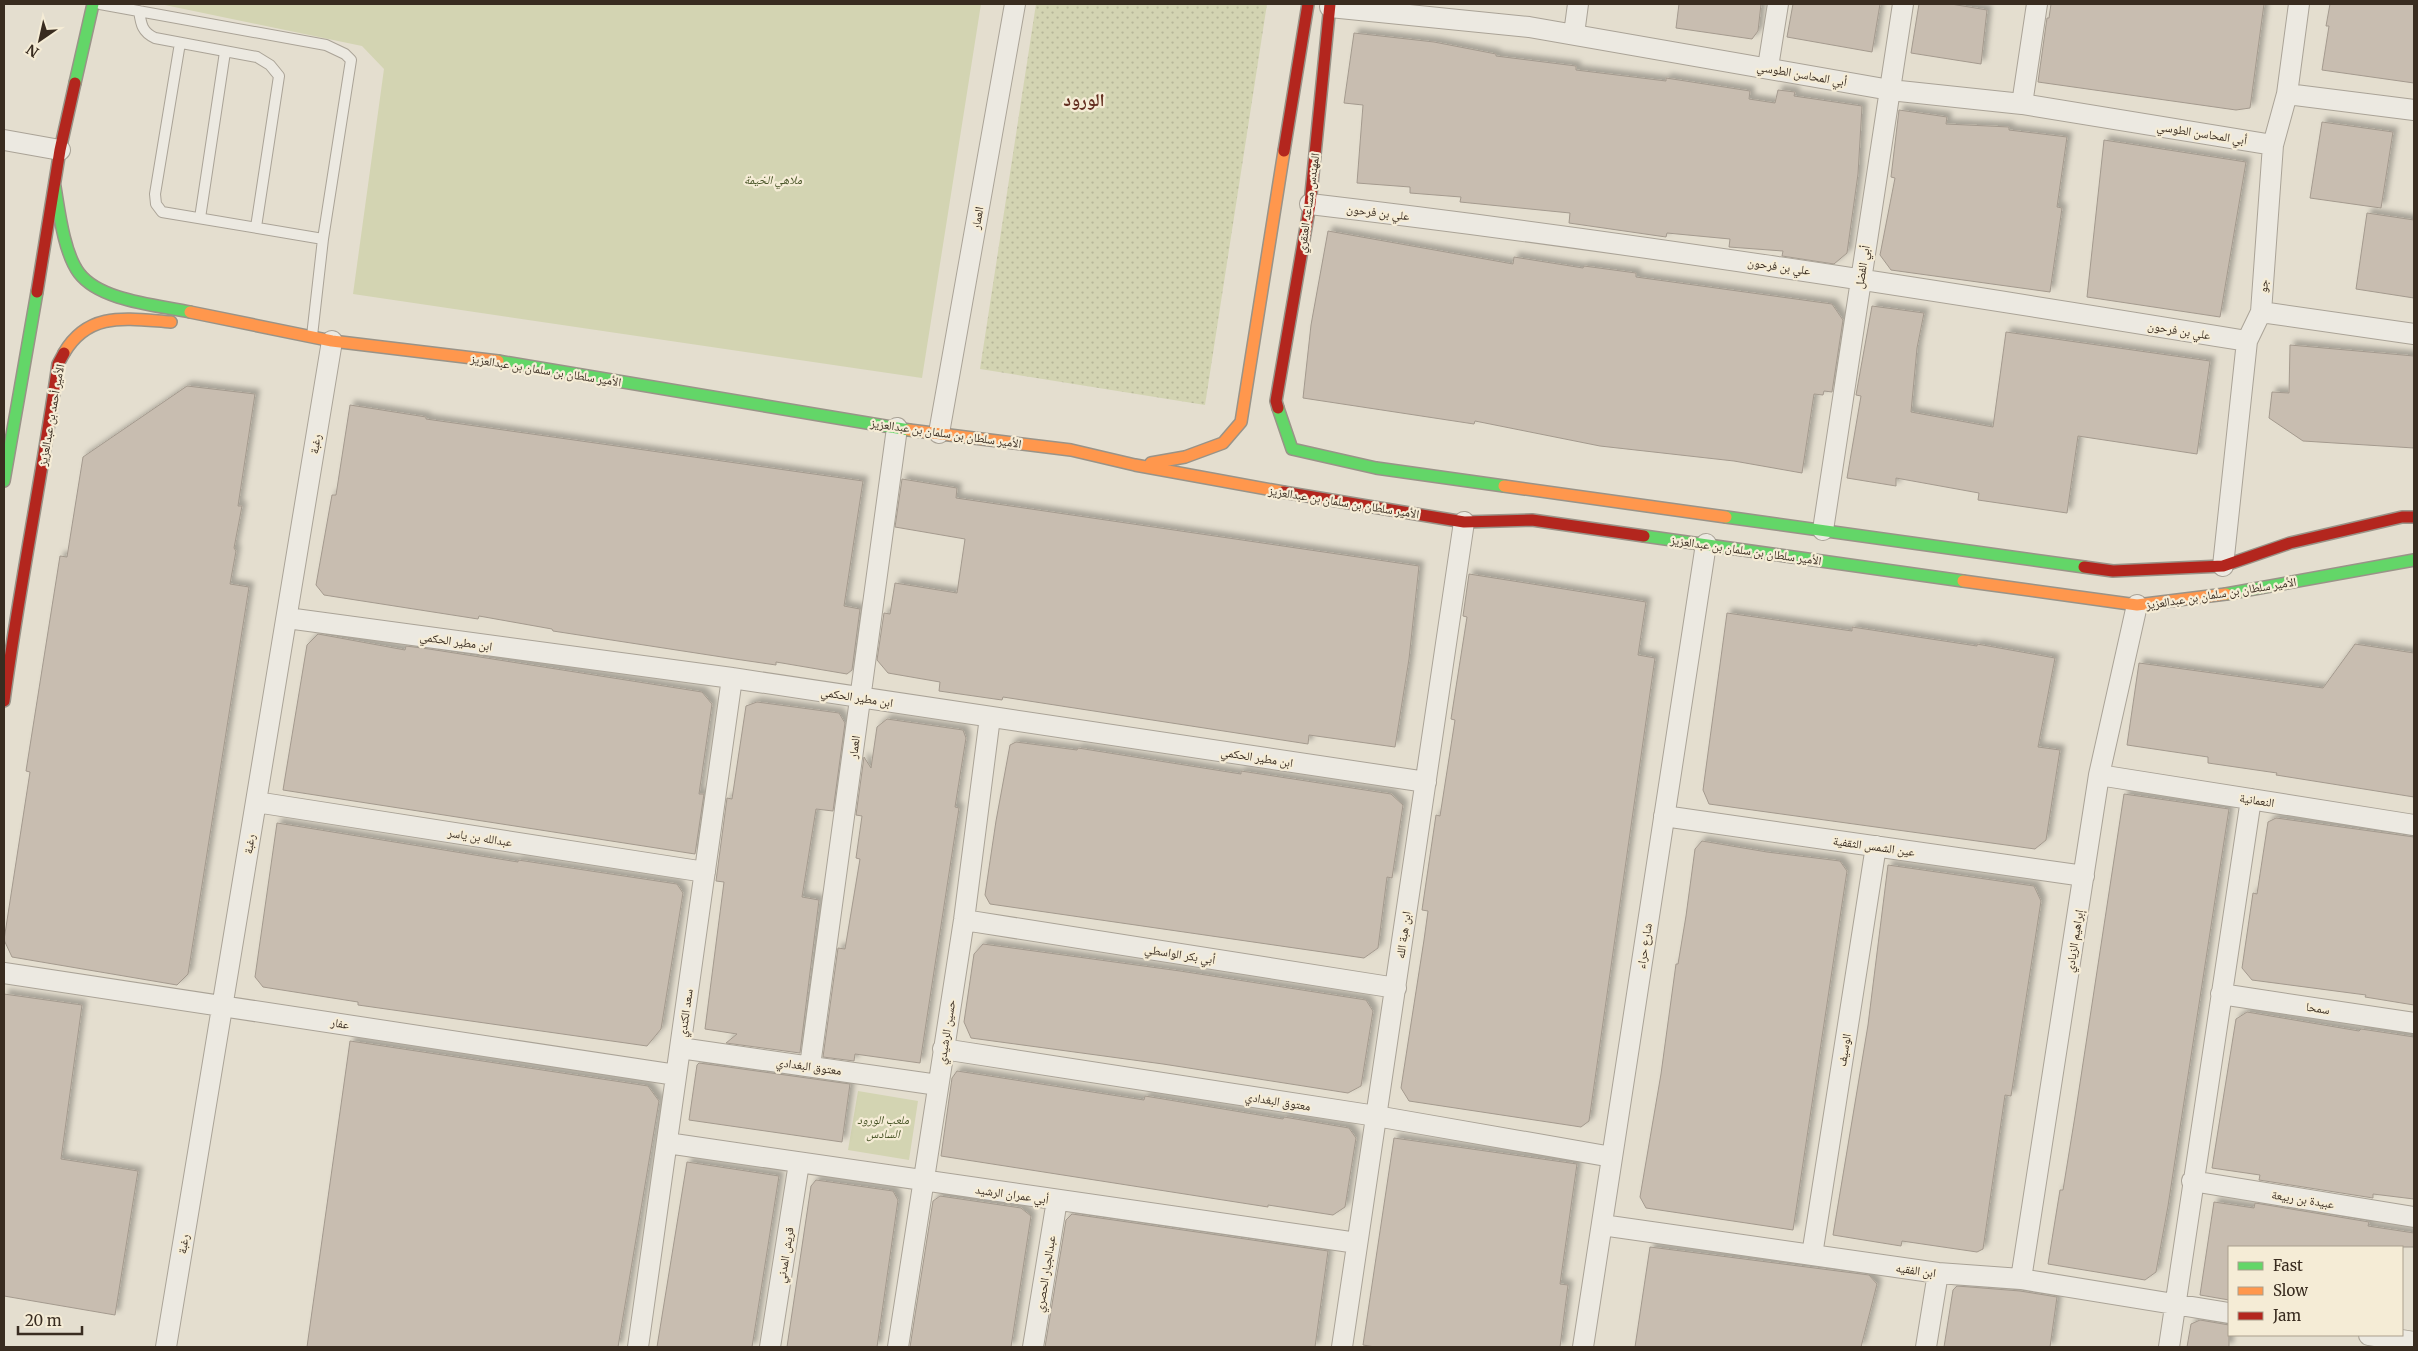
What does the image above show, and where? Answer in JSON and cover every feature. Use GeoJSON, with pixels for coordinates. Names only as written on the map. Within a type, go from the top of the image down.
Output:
{"type":"FeatureCollection","features":[{"type":"Feature","properties":{"kind":"street"},"geometry":{"type":"LineString","coordinates":[[4,481],[60,150],[93,4]]}},
{"type":"Feature","properties":{"kind":"street","name":"العمار"},"geometry":{"type":"LineString","coordinates":[[939,432],[1016,4]]}},
{"type":"Feature","properties":{"kind":"street"},"geometry":{"type":"LineString","coordinates":[[1135,465],[1186,456],[1223,443],[1241,422],[1308,4]]}},
{"type":"Feature","properties":{"kind":"street"},"geometry":{"type":"LineString","coordinates":[[1574,34],[1578,4]]}},
{"type":"Feature","properties":{"kind":"street"},"geometry":{"type":"LineString","coordinates":[[1768,67],[1778,4]]}},
{"type":"Feature","properties":{"kind":"street","name":"أبي الفضل"},"geometry":{"type":"LineString","coordinates":[[1823,530],[1903,4]]}},
{"type":"Feature","properties":{"kind":"street"},"geometry":{"type":"LineString","coordinates":[[2022,104],[2037,4]]}},
{"type":"Feature","properties":{"kind":"street","name":"جو"},"geometry":{"type":"LineString","coordinates":[[2223,566],[2247,340],[2261,312],[2273,145],[2287,94],[2299,4]]}},
{"type":"Feature","properties":{"kind":"street","name":"أبي المحاسن الطوسي"},"geometry":{"type":"LineString","coordinates":[[1330,5],[1529,27],[1768,67],[1890,90],[2022,104],[2273,145]]}},
{"type":"Feature","properties":{"kind":"street","name":"المهندس مساعد العنقري"},"geometry":{"type":"LineString","coordinates":[[1330,5],[1310,204],[1276,401],[1292,449],[1376,468],[1528,490]]}},
{"type":"Feature","properties":{"kind":"street"},"geometry":{"type":"LineString","coordinates":[[2287,94],[2414,110]]}},
{"type":"Feature","properties":{"kind":"street"},"geometry":{"type":"LineString","coordinates":[[4,140],[60,150]]}},
{"type":"Feature","properties":{"kind":"street"},"geometry":{"type":"LineString","coordinates":[[55,187],[72,257],[78,272],[87,281],[114,296],[277,330]]}},
{"type":"Feature","properties":{"kind":"street","name":"علي بن فرحون"},"geometry":{"type":"LineString","coordinates":[[1310,204],[1514,228],[1861,278],[2247,340]]}},
{"type":"Feature","properties":{"kind":"street"},"geometry":{"type":"LineString","coordinates":[[2261,312],[2414,334]]}},
{"type":"Feature","properties":{"kind":"street","name":"الأمير أحمد بن عبدالعزيز"},"geometry":{"type":"LineString","coordinates":[[4,701],[16,613],[47,441],[58,364],[70,343],[88,327],[114,318],[277,330]]}},
{"type":"Feature","properties":{"kind":"street","name":"الأمير سلطان بن سلمان بن عبدالعزيز"},"geometry":{"type":"LineString","coordinates":[[277,330],[332,341],[530,366],[897,428],[1071,450],[1135,465],[1464,522],[1532,520],[2138,605],[2229,594],[2414,560]]}},
{"type":"Feature","properties":{"kind":"street","name":"رغبة"},"geometry":{"type":"LineString","coordinates":[[166,1347],[332,341]]}},
{"type":"Feature","properties":{"kind":"street","name":"العمار"},"geometry":{"type":"LineString","coordinates":[[810,1066],[897,428]]}},
{"type":"Feature","properties":{"kind":"street"},"geometry":{"type":"LineString","coordinates":[[1528,490],[2112,571],[2223,566],[2290,543],[2402,517],[2414,517]]}},
{"type":"Feature","properties":{"kind":"street"},"geometry":{"type":"LineString","coordinates":[[1528,490],[1535,498],[1532,520]]}},
{"type":"Feature","properties":{"kind":"street"},"geometry":{"type":"LineString","coordinates":[[1585,527],[1576,522],[1576,512],[1586,498]]}},
{"type":"Feature","properties":{"kind":"street","name":"ابن هبة الله"},"geometry":{"type":"LineString","coordinates":[[1342,1347],[1464,522]]}},
{"type":"Feature","properties":{"kind":"street","name":"شارع حراء"},"geometry":{"type":"LineString","coordinates":[[1583,1347],[1706,544]]}},
{"type":"Feature","properties":{"kind":"street","name":"إبراهيم الزيادي"},"geometry":{"type":"LineString","coordinates":[[2021,1280],[2099,775],[2138,605]]}},
{"type":"Feature","properties":{"kind":"street","name":"ابن مطير الحكمي"},"geometry":{"type":"LineString","coordinates":[[287,618],[732,678],[1426,782]]}},
{"type":"Feature","properties":{"kind":"street","name":"سعد الكندي"},"geometry":{"type":"LineString","coordinates":[[638,1347],[732,678]]}},
{"type":"Feature","properties":{"kind":"street","name":"حسين الرشيدي"},"geometry":{"type":"LineString","coordinates":[[898,1347],[964,920],[990,717]]}},
{"type":"Feature","properties":{"kind":"street","name":"النعمانية"},"geometry":{"type":"LineString","coordinates":[[2099,775],[2414,825]]}},
{"type":"Feature","properties":{"kind":"street"},"geometry":{"type":"LineString","coordinates":[[2168,1347],[2251,799]]}},
{"type":"Feature","properties":{"kind":"street","name":"عبدالله بن ياسر"},"geometry":{"type":"LineString","coordinates":[[256,802],[705,872]]}},
{"type":"Feature","properties":{"kind":"street","name":"عين الشمس الثقفية"},"geometry":{"type":"LineString","coordinates":[[1664,816],[2084,876]]}},
{"type":"Feature","properties":{"kind":"street","name":"الوسيف"},"geometry":{"type":"LineString","coordinates":[[1812,1254],[1876,846]]}},
{"type":"Feature","properties":{"kind":"street","name":"أبي بكر الواسطي"},"geometry":{"type":"LineString","coordinates":[[964,920],[1396,988]]}},
{"type":"Feature","properties":{"kind":"street","name":"عفار"},"geometry":{"type":"LineString","coordinates":[[4,973],[676,1075]]}},
{"type":"Feature","properties":{"kind":"street","name":"سمحا"},"geometry":{"type":"LineString","coordinates":[[2221,994],[2414,1023]]}},
{"type":"Feature","properties":{"kind":"street","name":"معتوق البغدادي"},"geometry":{"type":"LineString","coordinates":[[680,1048],[938,1085]]}},
{"type":"Feature","properties":{"kind":"street","name":"معتوق البغدادي"},"geometry":{"type":"LineString","coordinates":[[943,1049],[1376,1116],[1612,1157]]}},
{"type":"Feature","properties":{"kind":"street","name":"أبي عمران الرشيد"},"geometry":{"type":"LineString","coordinates":[[667,1143],[1358,1243]]}},
{"type":"Feature","properties":{"kind":"street","name":"قريش المدني"},"geometry":{"type":"LineString","coordinates":[[770,1347],[799,1163]]}},
{"type":"Feature","properties":{"kind":"street","name":"عبيدة بن ربيعة"},"geometry":{"type":"LineString","coordinates":[[2192,1181],[2414,1217]]}},
{"type":"Feature","properties":{"kind":"street","name":"عبدالجبار الحصري"},"geometry":{"type":"LineString","coordinates":[[1033,1347],[1057,1200]]}},
{"type":"Feature","properties":{"kind":"street","name":"ابن الفقيه"},"geometry":{"type":"LineString","coordinates":[[1602,1225],[1938,1273],[2021,1280],[2228,1313]]}},
{"type":"Feature","properties":{"kind":"street"},"geometry":{"type":"LineString","coordinates":[[1926,1347],[1938,1273]]}},
{"type":"Feature","properties":{"kind":"street"},"geometry":{"type":"LineString","coordinates":[[2375,1336],[2414,1342]]}},
{"type":"Feature","properties":{"kind":"lane"},"geometry":{"type":"LineString","coordinates":[[100,4],[326,45],[345,54],[351,60],[323,239],[312,337]]}},
{"type":"Feature","properties":{"kind":"lane"},"geometry":{"type":"LineString","coordinates":[[139,11],[142,27],[147,34],[154,38],[256,57],[270,65],[279,76],[256,227]]}},
{"type":"Feature","properties":{"kind":"lane"},"geometry":{"type":"LineString","coordinates":[[180,43],[156,204],[162,212],[323,239]]}},
{"type":"Feature","properties":{"kind":"lane"},"geometry":{"type":"LineString","coordinates":[[200,218],[225,52]]}},
{"type":"Feature","properties":{"kind":"green space","name":"ملاهي الخيمة"},"geometry":{"type":"Polygon","coordinates":[[[160,4],[981,4],[922,378],[353,294],[384,69],[362,46],[160,4]]]}},
{"type":"Feature","properties":{"kind":"green space"},"geometry":{"type":"Polygon","coordinates":[[[1036,4],[1267,4],[1205,405],[980,369],[1036,4]]]}},
{"type":"Feature","properties":{"kind":"green space","name":"ملعب الورود السادس"},"geometry":{"type":"Polygon","coordinates":[[[858,1091],[918,1101],[909,1160],[848,1150],[858,1091]]]}},
{"type":"Feature","properties":{"kind":"building"},"geometry":{"type":"Polygon","coordinates":[[[1679,4],[1761,4],[1758,31],[1752,39],[1676,28],[1679,4]]]}},
{"type":"Feature","properties":{"kind":"building"},"geometry":{"type":"Polygon","coordinates":[[[1793,4],[1880,4],[1872,52],[1787,37],[1793,4]]]}},
{"type":"Feature","properties":{"kind":"building"},"geometry":{"type":"Polygon","coordinates":[[[1919,4],[1951,4],[1987,10],[1981,64],[1911,53],[1919,4]]]}},
{"type":"Feature","properties":{"kind":"building"},"geometry":{"type":"Polygon","coordinates":[[[2051,4],[2264,4],[2250,108],[2236,110],[2038,82],[2047,18],[2049,18],[2051,4]]]}},
{"type":"Feature","properties":{"kind":"building"},"geometry":{"type":"Polygon","coordinates":[[[2330,4],[2414,4],[2414,83],[2322,70],[2329,26],[2326,26],[2330,4]]]}},
{"type":"Feature","properties":{"kind":"building"},"geometry":{"type":"Polygon","coordinates":[[[1354,33],[1434,42],[1496,54],[1496,56],[1576,66],[1576,70],[1666,81],[1666,78],[1750,91],[1749,99],[1775,103],[1778,90],[1795,92],[1794,96],[1862,106],[1858,174],[1847,253],[1834,264],[1782,256],[1783,251],[1729,247],[1730,239],[1667,233],[1666,237],[1569,223],[1570,213],[1460,202],[1461,197],[1410,193],[1410,187],[1357,183],[1363,105],[1344,103],[1354,33]]]}},
{"type":"Feature","properties":{"kind":"building"},"geometry":{"type":"Polygon","coordinates":[[[1899,110],[1947,117],[1946,124],[2009,127],[2009,130],[2067,137],[2057,207],[2062,208],[2050,292],[1891,270],[1880,255],[1895,178],[1891,177],[1899,110]]]}},
{"type":"Feature","properties":{"kind":"building"},"geometry":{"type":"Polygon","coordinates":[[[2322,122],[2393,132],[2381,208],[2310,198],[2322,122]]]}},
{"type":"Feature","properties":{"kind":"building"},"geometry":{"type":"Polygon","coordinates":[[[2104,140],[2246,162],[2220,317],[2087,297],[2104,140]]]}},
{"type":"Feature","properties":{"kind":"building"},"geometry":{"type":"Polygon","coordinates":[[[2367,213],[2414,220],[2414,298],[2356,289],[2367,213]]]}},
{"type":"Feature","properties":{"kind":"building"},"geometry":{"type":"Polygon","coordinates":[[[1328,231],[1513,264],[1514,257],[1583,268],[1584,266],[1636,273],[1636,277],[1832,304],[1843,320],[1832,392],[1824,391],[1823,395],[1814,394],[1802,473],[1734,461],[1600,446],[1475,421],[1474,424],[1303,398],[1311,325],[1328,231]]]}},
{"type":"Feature","properties":{"kind":"building"},"geometry":{"type":"Polygon","coordinates":[[[1872,306],[1924,313],[1917,348],[1911,412],[1993,427],[2006,332],[2210,361],[2197,454],[2078,436],[2067,513],[1978,500],[1979,493],[1896,478],[1896,486],[1847,478],[1861,396],[1856,395],[1872,306]]]}},
{"type":"Feature","properties":{"kind":"building"},"geometry":{"type":"Polygon","coordinates":[[[2290,345],[2414,356],[2414,448],[2303,441],[2269,418],[2272,392],[2289,393],[2290,345]]]}},
{"type":"Feature","properties":{"kind":"building"},"geometry":{"type":"Polygon","coordinates":[[[187,386],[255,394],[238,506],[242,506],[234,548],[236,551],[230,584],[249,587],[188,974],[177,985],[12,957],[4,940],[30,772],[26,771],[60,556],[67,557],[83,457],[187,386]]]}},
{"type":"Feature","properties":{"kind":"building"},"geometry":{"type":"Polygon","coordinates":[[[350,405],[426,417],[426,419],[863,481],[844,606],[860,609],[852,670],[847,674],[776,662],[776,665],[553,631],[552,629],[479,616],[478,619],[324,595],[316,585],[332,495],[336,495],[350,405]]]}},
{"type":"Feature","properties":{"kind":"building"},"geometry":{"type":"Polygon","coordinates":[[[902,479],[957,488],[956,498],[1419,566],[1409,659],[1395,747],[1309,735],[1308,744],[1003,697],[1002,700],[939,691],[940,682],[888,673],[877,660],[884,613],[890,614],[895,583],[957,593],[965,539],[895,527],[902,479]]]}},
{"type":"Feature","properties":{"kind":"building"},"geometry":{"type":"Polygon","coordinates":[[[1469,574],[1646,602],[1638,655],[1655,658],[1589,1121],[1581,1127],[1409,1101],[1401,1088],[1428,911],[1422,910],[1436,815],[1440,816],[1455,720],[1451,719],[1467,617],[1463,616],[1469,574]]]}},
{"type":"Feature","properties":{"kind":"building"},"geometry":{"type":"Polygon","coordinates":[[[1727,613],[1852,631],[1852,627],[1977,646],[1977,644],[2055,658],[2038,747],[2060,750],[2046,840],[2035,849],[1709,804],[1703,790],[1727,613]]]}},
{"type":"Feature","properties":{"kind":"building"},"geometry":{"type":"Polygon","coordinates":[[[318,634],[405,650],[406,646],[429,649],[702,692],[712,704],[699,794],[704,794],[695,854],[283,790],[307,645],[318,634]]]}},
{"type":"Feature","properties":{"kind":"building"},"geometry":{"type":"Polygon","coordinates":[[[2355,644],[2414,653],[2414,797],[2208,763],[2208,757],[2127,745],[2139,663],[2323,688],[2355,644]]]}},
{"type":"Feature","properties":{"kind":"building"},"geometry":{"type":"Polygon","coordinates":[[[757,702],[839,713],[845,723],[833,811],[816,809],[802,897],[819,900],[800,1053],[726,1043],[737,1034],[705,1029],[724,882],[716,881],[727,798],[732,799],[746,706],[757,702]]]}},
{"type":"Feature","properties":{"kind":"building"},"geometry":{"type":"Polygon","coordinates":[[[887,719],[963,730],[966,738],[955,807],[959,808],[920,1063],[855,1054],[854,1061],[823,1057],[838,948],[845,949],[860,859],[856,858],[862,816],[856,815],[864,757],[871,768],[877,727],[887,719]]]}},
{"type":"Feature","properties":{"kind":"building"},"geometry":{"type":"Polygon","coordinates":[[[1016,742],[1077,750],[1078,748],[1241,774],[1241,771],[1391,794],[1403,805],[1392,878],[1387,877],[1378,948],[1364,958],[990,904],[985,895],[996,821],[1010,745],[1016,742]]]}},
{"type":"Feature","properties":{"kind":"building"},"geometry":{"type":"Polygon","coordinates":[[[2124,794],[2229,809],[2168,1206],[2156,1272],[2145,1280],[2048,1264],[2075,1116],[2124,794]]]}},
{"type":"Feature","properties":{"kind":"building"},"geometry":{"type":"Polygon","coordinates":[[[2276,818],[2414,837],[2414,1005],[2365,997],[2366,995],[2252,980],[2242,968],[2253,893],[2257,894],[2268,822],[2276,818]]]}},
{"type":"Feature","properties":{"kind":"building"},"geometry":{"type":"Polygon","coordinates":[[[277,823],[518,862],[518,860],[677,884],[683,893],[661,1029],[647,1046],[358,1005],[358,1002],[263,987],[255,977],[277,823]]]}},
{"type":"Feature","properties":{"kind":"building"},"geometry":{"type":"Polygon","coordinates":[[[1702,841],[1767,852],[1840,861],[1847,871],[1793,1230],[1646,1208],[1640,1197],[1661,1074],[1676,964],[1678,964],[1686,916],[1695,849],[1702,841]]]}},
{"type":"Feature","properties":{"kind":"building"},"geometry":{"type":"Polygon","coordinates":[[[1888,865],[2034,886],[2041,901],[2011,1096],[2005,1095],[1983,1249],[1977,1252],[1902,1241],[1901,1246],[1833,1235],[1868,1025],[1888,865]]]}},
{"type":"Feature","properties":{"kind":"building"},"geometry":{"type":"Polygon","coordinates":[[[983,944],[1180,971],[1366,1000],[1373,1011],[1361,1086],[1348,1093],[1163,1064],[971,1038],[964,1022],[974,954],[983,944]]]}},
{"type":"Feature","properties":{"kind":"building"},"geometry":{"type":"Polygon","coordinates":[[[4,994],[82,1005],[61,1159],[138,1171],[115,1315],[4,1296],[4,994]]]}},
{"type":"Feature","properties":{"kind":"building"},"geometry":{"type":"Polygon","coordinates":[[[2247,1012],[2359,1031],[2361,1029],[2414,1037],[2414,1199],[2373,1194],[2373,1198],[2259,1180],[2260,1175],[2212,1168],[2236,1019],[2247,1012]]]}},
{"type":"Feature","properties":{"kind":"building"},"geometry":{"type":"Polygon","coordinates":[[[350,1041],[648,1086],[659,1101],[618,1347],[307,1347],[350,1041]]]}},
{"type":"Feature","properties":{"kind":"building"},"geometry":{"type":"Polygon","coordinates":[[[699,1063],[850,1084],[842,1142],[689,1120],[697,1065],[699,1063]]]}},
{"type":"Feature","properties":{"kind":"building"},"geometry":{"type":"Polygon","coordinates":[[[957,1071],[1144,1100],[1145,1096],[1349,1128],[1356,1138],[1345,1207],[1333,1215],[1268,1205],[1268,1207],[941,1156],[952,1078],[957,1071]]]}},
{"type":"Feature","properties":{"kind":"building"},"geometry":{"type":"Polygon","coordinates":[[[1394,1138],[1577,1164],[1560,1284],[1568,1285],[1560,1347],[1375,1347],[1363,1345],[1394,1138]]]}},
{"type":"Feature","properties":{"kind":"building"},"geometry":{"type":"Polygon","coordinates":[[[687,1162],[779,1176],[752,1347],[657,1347],[687,1162]]]}},
{"type":"Feature","properties":{"kind":"building"},"geometry":{"type":"Polygon","coordinates":[[[816,1180],[893,1191],[898,1200],[877,1347],[787,1347],[811,1186],[816,1180]]]}},
{"type":"Feature","properties":{"kind":"building"},"geometry":{"type":"Polygon","coordinates":[[[940,1196],[1021,1208],[1031,1216],[1011,1347],[910,1347],[933,1201],[940,1196]]]}},
{"type":"Feature","properties":{"kind":"building"},"geometry":{"type":"Polygon","coordinates":[[[2214,1202],[2254,1208],[2255,1203],[2369,1222],[2368,1226],[2414,1233],[2414,1247],[2228,1246],[2228,1300],[2200,1295],[2214,1202]]]}},
{"type":"Feature","properties":{"kind":"building"},"geometry":{"type":"Polygon","coordinates":[[[1072,1214],[1328,1251],[1315,1347],[1045,1347],[1066,1220],[1072,1214]]]}},
{"type":"Feature","properties":{"kind":"building"},"geometry":{"type":"Polygon","coordinates":[[[1650,1247],[1869,1275],[1877,1284],[1861,1347],[1635,1347],[1650,1247]]]}},
{"type":"Feature","properties":{"kind":"building"},"geometry":{"type":"Polygon","coordinates":[[[1957,1286],[2020,1291],[2057,1297],[2050,1347],[1944,1347],[1953,1290],[1957,1286]]]}},
{"type":"Feature","properties":{"kind":"building"},"geometry":{"type":"Polygon","coordinates":[[[2200,1320],[2228,1325],[2229,1347],[2187,1347],[2191,1324],[2200,1320]]]}},
{"type":"Feature","properties":{"kind":"traffic: fast"},"geometry":{"type":"LineString","coordinates":[[75,83],[93,4]]}},
{"type":"Feature","properties":{"kind":"traffic: fast"},"geometry":{"type":"LineString","coordinates":[[55,187],[69,255],[79,273],[88,282],[115,296],[190,312]]}},
{"type":"Feature","properties":{"kind":"traffic: fast"},"geometry":{"type":"LineString","coordinates":[[4,481],[37,292]]}},
{"type":"Feature","properties":{"kind":"traffic: fast"},"geometry":{"type":"LineString","coordinates":[[498,361],[909,430]]}},
{"type":"Feature","properties":{"kind":"traffic: fast"},"geometry":{"type":"LineString","coordinates":[[1278,408],[1292,449],[1376,468],[1504,486]]}},
{"type":"Feature","properties":{"kind":"traffic: fast"},"geometry":{"type":"LineString","coordinates":[[1726,517],[2084,567]]}},
{"type":"Feature","properties":{"kind":"traffic: fast"},"geometry":{"type":"LineString","coordinates":[[1644,536],[1963,581]]}},
{"type":"Feature","properties":{"kind":"traffic: fast"},"geometry":{"type":"LineString","coordinates":[[2226,594],[2414,560]]}},
{"type":"Feature","properties":{"kind":"traffic: slow"},"geometry":{"type":"LineString","coordinates":[[1151,463],[1185,457],[1223,443],[1241,422],[1284,151]]}},
{"type":"Feature","properties":{"kind":"traffic: slow"},"geometry":{"type":"LineString","coordinates":[[190,312],[332,341],[498,361]]}},
{"type":"Feature","properties":{"kind":"traffic: slow"},"geometry":{"type":"LineString","coordinates":[[64,353],[74,339],[85,330],[111,320],[171,322]]}},
{"type":"Feature","properties":{"kind":"traffic: slow"},"geometry":{"type":"LineString","coordinates":[[909,430],[1071,450],[1135,465],[1283,492]]}},
{"type":"Feature","properties":{"kind":"traffic: slow"},"geometry":{"type":"LineString","coordinates":[[1504,486],[1726,517]]}},
{"type":"Feature","properties":{"kind":"traffic: slow"},"geometry":{"type":"LineString","coordinates":[[1963,581],[2137,605],[2226,594]]}},
{"type":"Feature","properties":{"kind":"traffic: jam"},"geometry":{"type":"LineString","coordinates":[[1284,151],[1308,4]]}},
{"type":"Feature","properties":{"kind":"traffic: jam"},"geometry":{"type":"LineString","coordinates":[[1278,408],[1276,401],[1310,204],[1330,4]]}},
{"type":"Feature","properties":{"kind":"traffic: jam"},"geometry":{"type":"LineString","coordinates":[[37,292],[60,150],[75,83]]}},
{"type":"Feature","properties":{"kind":"traffic: jam"},"geometry":{"type":"LineString","coordinates":[[4,701],[58,364],[64,353]]}},
{"type":"Feature","properties":{"kind":"traffic: jam"},"geometry":{"type":"LineString","coordinates":[[1283,492],[1464,522],[1532,520],[1644,536]]}},
{"type":"Feature","properties":{"kind":"traffic: jam"},"geometry":{"type":"LineString","coordinates":[[2084,567],[2113,571],[2223,566],[2290,543],[2402,517],[2414,517]]}},
{"type":"Feature","properties":{"kind":"district","name":"الورود"},"geometry":{"type":"Point","coordinates":[1084,99]}}]}
